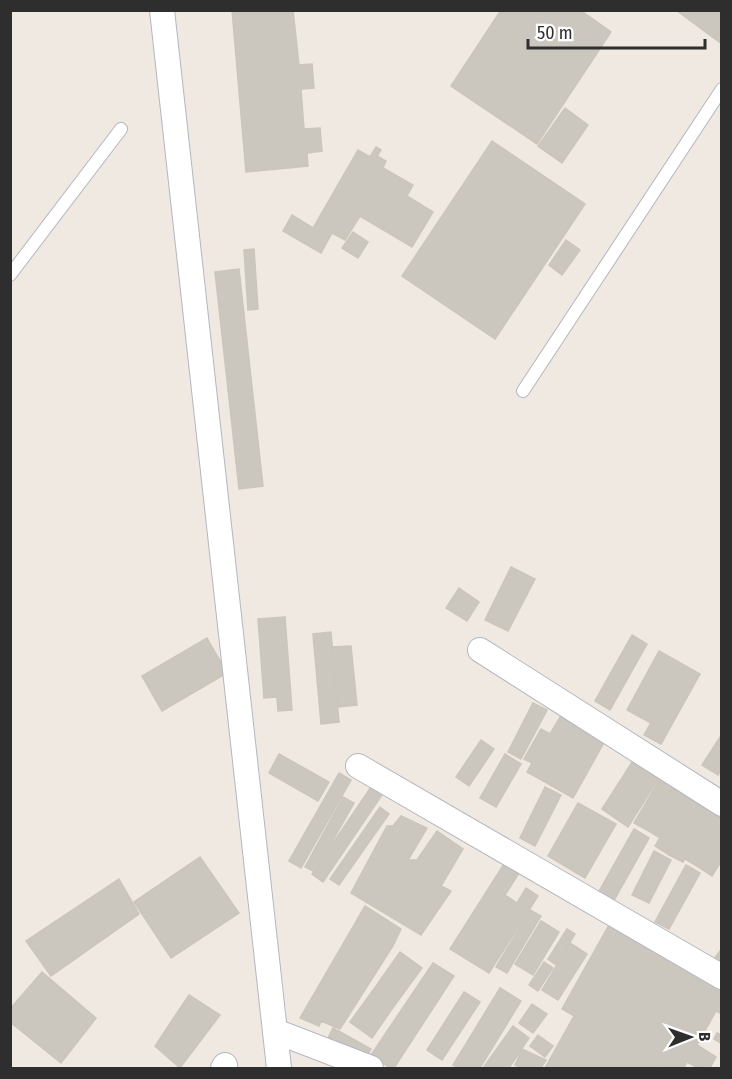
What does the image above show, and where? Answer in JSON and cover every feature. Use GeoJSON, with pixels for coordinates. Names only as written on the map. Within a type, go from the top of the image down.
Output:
{"type":"FeatureCollection","features":[{"type":"Feature","properties":{"kind":"street"},"geometry":{"type":"LineString","coordinates":[[162,10],[279,1068]]}},
{"type":"Feature","properties":{"kind":"street"},"geometry":{"type":"LineString","coordinates":[[480,650],[722,804]]}},
{"type":"Feature","properties":{"kind":"street"},"geometry":{"type":"LineString","coordinates":[[358,766],[722,977]]}},
{"type":"Feature","properties":{"kind":"street"},"geometry":{"type":"LineString","coordinates":[[275,1031],[370,1068]]}},
{"type":"Feature","properties":{"kind":"lane"},"geometry":{"type":"LineString","coordinates":[[523,391],[722,89]]}},
{"type":"Feature","properties":{"kind":"lane"},"geometry":{"type":"LineString","coordinates":[[10,275],[121,129]]}},
{"type":"Feature","properties":{"kind":"building"},"geometry":{"type":"Polygon","coordinates":[[[232,10],[293,10],[299,65],[312,64],[314,88],[301,89],[304,129],[320,128],[322,151],[307,153],[308,166],[246,172],[232,10]]]}},
{"type":"Feature","properties":{"kind":"building"},"geometry":{"type":"Polygon","coordinates":[[[501,10],[580,10],[611,32],[537,144],[451,86],[501,10]]]}},
{"type":"Feature","properties":{"kind":"building"},"geometry":{"type":"Polygon","coordinates":[[[676,10],[722,10],[722,44],[676,10]]]}},
{"type":"Feature","properties":{"kind":"building"},"geometry":{"type":"Polygon","coordinates":[[[565,108],[588,125],[562,163],[538,146],[565,108]]]}},
{"type":"Feature","properties":{"kind":"building"},"geometry":{"type":"Polygon","coordinates":[[[492,141],[585,204],[495,339],[402,276],[492,141]]]}},
{"type":"Feature","properties":{"kind":"building"},"geometry":{"type":"Polygon","coordinates":[[[376,147],[381,150],[377,156],[386,161],[383,168],[413,185],[407,196],[433,212],[412,247],[360,216],[345,240],[332,233],[321,253],[283,231],[292,215],[313,228],[358,150],[370,157],[376,147]]]}},
{"type":"Feature","properties":{"kind":"building"},"geometry":{"type":"Polygon","coordinates":[[[353,232],[368,242],[358,258],[342,248],[353,232]]]}},
{"type":"Feature","properties":{"kind":"building"},"geometry":{"type":"Polygon","coordinates":[[[566,240],[580,250],[562,275],[549,265],[566,240]]]}},
{"type":"Feature","properties":{"kind":"building"},"geometry":{"type":"Polygon","coordinates":[[[254,249],[258,309],[248,310],[244,250],[254,249]]]}},
{"type":"Feature","properties":{"kind":"building"},"geometry":{"type":"Polygon","coordinates":[[[239,269],[263,486],[239,489],[215,272],[239,269]]]}},
{"type":"Feature","properties":{"kind":"building"},"geometry":{"type":"Polygon","coordinates":[[[511,567],[535,579],[508,631],[485,620],[511,567]]]}},
{"type":"Feature","properties":{"kind":"building"},"geometry":{"type":"Polygon","coordinates":[[[459,588],[479,602],[467,621],[446,608],[459,588]]]}},
{"type":"Feature","properties":{"kind":"building"},"geometry":{"type":"Polygon","coordinates":[[[285,617],[292,710],[278,711],[277,697],[264,698],[258,619],[285,617]]]}},
{"type":"Feature","properties":{"kind":"building"},"geometry":{"type":"Polygon","coordinates":[[[331,632],[339,722],[321,724],[313,634],[331,632]]]}},
{"type":"Feature","properties":{"kind":"building"},"geometry":{"type":"Polygon","coordinates":[[[632,635],[647,644],[610,710],[595,701],[632,635]]]}},
{"type":"Feature","properties":{"kind":"building"},"geometry":{"type":"Polygon","coordinates":[[[207,638],[227,673],[162,711],[142,676],[207,638]]]}},
{"type":"Feature","properties":{"kind":"building"},"geometry":{"type":"Polygon","coordinates":[[[351,646],[357,705],[338,707],[332,647],[351,646]]]}},
{"type":"Feature","properties":{"kind":"building"},"geometry":{"type":"Polygon","coordinates":[[[659,651],[700,674],[661,744],[644,735],[651,723],[627,710],[659,651]]]}},
{"type":"Feature","properties":{"kind":"building"},"geometry":{"type":"Polygon","coordinates":[[[533,703],[547,710],[521,759],[508,752],[533,703]]]}},
{"type":"Feature","properties":{"kind":"building"},"geometry":{"type":"Polygon","coordinates":[[[562,714],[585,727],[552,786],[527,772],[532,763],[524,759],[541,729],[550,734],[562,714]]]}},
{"type":"Feature","properties":{"kind":"building"},"geometry":{"type":"Polygon","coordinates":[[[585,727],[606,739],[573,798],[552,786],[585,727]]]}},
{"type":"Feature","properties":{"kind":"building"},"geometry":{"type":"Polygon","coordinates":[[[722,734],[722,769],[718,775],[702,765],[722,734]]]}},
{"type":"Feature","properties":{"kind":"building"},"geometry":{"type":"Polygon","coordinates":[[[481,740],[494,749],[469,786],[456,777],[481,740]]]}},
{"type":"Feature","properties":{"kind":"building"},"geometry":{"type":"Polygon","coordinates":[[[279,754],[329,782],[318,801],[269,773],[279,754]]]}},
{"type":"Feature","properties":{"kind":"building"},"geometry":{"type":"Polygon","coordinates":[[[505,754],[521,764],[496,807],[480,798],[505,754]]]}},
{"type":"Feature","properties":{"kind":"building"},"geometry":{"type":"Polygon","coordinates":[[[636,756],[664,770],[628,827],[602,809],[636,756]]]}},
{"type":"Feature","properties":{"kind":"building"},"geometry":{"type":"Polygon","coordinates":[[[339,773],[351,780],[301,868],[289,861],[339,773]]]}},
{"type":"Feature","properties":{"kind":"building"},"geometry":{"type":"Polygon","coordinates":[[[661,777],[674,785],[647,830],[634,823],[661,777]]]}},
{"type":"Feature","properties":{"kind":"building"},"geometry":{"type":"Polygon","coordinates":[[[373,784],[384,792],[323,882],[312,874],[373,784]]]}},
{"type":"Feature","properties":{"kind":"building"},"geometry":{"type":"Polygon","coordinates":[[[674,785],[687,792],[660,838],[647,830],[674,785]]]}},
{"type":"Feature","properties":{"kind":"building"},"geometry":{"type":"Polygon","coordinates":[[[545,787],[561,795],[535,846],[520,838],[545,787]]]}},
{"type":"Feature","properties":{"kind":"building"},"geometry":{"type":"Polygon","coordinates":[[[689,789],[703,797],[669,855],[655,846],[689,789]]]}},
{"type":"Feature","properties":{"kind":"building"},"geometry":{"type":"Polygon","coordinates":[[[343,797],[354,803],[315,872],[305,867],[343,797]]]}},
{"type":"Feature","properties":{"kind":"building"},"geometry":{"type":"Polygon","coordinates":[[[703,797],[716,806],[683,862],[669,855],[703,797]]]}},
{"type":"Feature","properties":{"kind":"building"},"geometry":{"type":"Polygon","coordinates":[[[578,803],[616,824],[585,878],[548,856],[578,803]]]}},
{"type":"Feature","properties":{"kind":"building"},"geometry":{"type":"Polygon","coordinates":[[[716,806],[722,809],[722,832],[700,868],[685,859],[716,806]]]}},
{"type":"Feature","properties":{"kind":"building"},"geometry":{"type":"Polygon","coordinates":[[[380,807],[389,814],[339,885],[330,879],[380,807]]]}},
{"type":"Feature","properties":{"kind":"building"},"geometry":{"type":"Polygon","coordinates":[[[401,816],[427,828],[408,860],[417,860],[437,831],[463,849],[441,886],[451,891],[421,935],[351,893],[387,826],[393,826],[401,816]]]}},
{"type":"Feature","properties":{"kind":"building"},"geometry":{"type":"Polygon","coordinates":[[[634,829],[649,838],[612,904],[597,895],[634,829]]]}},
{"type":"Feature","properties":{"kind":"building"},"geometry":{"type":"Polygon","coordinates":[[[722,832],[722,860],[712,876],[700,868],[722,832]]]}},
{"type":"Feature","properties":{"kind":"building"},"geometry":{"type":"Polygon","coordinates":[[[654,851],[671,860],[649,903],[632,895],[654,851]]]}},
{"type":"Feature","properties":{"kind":"building"},"geometry":{"type":"Polygon","coordinates":[[[200,857],[239,913],[171,958],[134,902],[200,857]]]}},
{"type":"Feature","properties":{"kind":"building"},"geometry":{"type":"Polygon","coordinates":[[[504,864],[519,873],[505,895],[517,903],[526,888],[538,896],[489,973],[450,949],[504,864]]]}},
{"type":"Feature","properties":{"kind":"building"},"geometry":{"type":"Polygon","coordinates":[[[686,865],[700,873],[669,929],[655,922],[686,865]]]}},
{"type":"Feature","properties":{"kind":"building"},"geometry":{"type":"Polygon","coordinates":[[[119,879],[139,914],[51,976],[26,941],[119,879]]]}},
{"type":"Feature","properties":{"kind":"building"},"geometry":{"type":"Polygon","coordinates":[[[365,906],[401,929],[393,946],[340,1029],[321,1021],[319,1026],[300,1018],[365,906]]]}},
{"type":"Feature","properties":{"kind":"building"},"geometry":{"type":"Polygon","coordinates":[[[530,910],[541,916],[507,973],[496,967],[530,910]]]}},
{"type":"Feature","properties":{"kind":"building"},"geometry":{"type":"Polygon","coordinates":[[[541,921],[559,932],[533,975],[515,964],[541,921]]]}},
{"type":"Feature","properties":{"kind":"building"},"geometry":{"type":"Polygon","coordinates":[[[609,925],[722,989],[722,1014],[716,1011],[697,1045],[716,1057],[710,1068],[698,1068],[687,1062],[684,1068],[666,1068],[562,1009],[609,925]]]}},
{"type":"Feature","properties":{"kind":"building"},"geometry":{"type":"Polygon","coordinates":[[[567,929],[575,934],[556,965],[548,959],[567,929]]]}},
{"type":"Feature","properties":{"kind":"building"},"geometry":{"type":"Polygon","coordinates":[[[570,943],[587,954],[558,1000],[542,990],[570,943]]]}},
{"type":"Feature","properties":{"kind":"building"},"geometry":{"type":"Polygon","coordinates":[[[722,948],[722,966],[712,962],[722,948]]]}},
{"type":"Feature","properties":{"kind":"building"},"geometry":{"type":"Polygon","coordinates":[[[400,952],[422,968],[392,1009],[371,993],[400,952]]]}},
{"type":"Feature","properties":{"kind":"building"},"geometry":{"type":"Polygon","coordinates":[[[544,962],[553,968],[538,991],[529,985],[544,962]]]}},
{"type":"Feature","properties":{"kind":"building"},"geometry":{"type":"Polygon","coordinates":[[[433,963],[454,976],[394,1068],[390,1068],[371,1055],[433,963]]]}},
{"type":"Feature","properties":{"kind":"building"},"geometry":{"type":"Polygon","coordinates":[[[42,972],[96,1018],[61,1063],[10,1022],[10,1009],[42,972]]]}},
{"type":"Feature","properties":{"kind":"building"},"geometry":{"type":"Polygon","coordinates":[[[500,988],[521,1001],[480,1068],[458,1068],[453,1065],[500,988]]]}},
{"type":"Feature","properties":{"kind":"building"},"geometry":{"type":"Polygon","coordinates":[[[464,992],[480,1002],[442,1060],[427,1050],[464,992]]]}},
{"type":"Feature","properties":{"kind":"building"},"geometry":{"type":"Polygon","coordinates":[[[371,993],[392,1009],[372,1038],[350,1022],[371,993]]]}},
{"type":"Feature","properties":{"kind":"building"},"geometry":{"type":"Polygon","coordinates":[[[189,995],[220,1015],[180,1068],[155,1046],[189,995]]]}},
{"type":"Feature","properties":{"kind":"building"},"geometry":{"type":"Polygon","coordinates":[[[532,1004],[547,1014],[533,1033],[519,1023],[532,1004]]]}},
{"type":"Feature","properties":{"kind":"building"},"geometry":{"type":"Polygon","coordinates":[[[574,1016],[666,1068],[545,1068],[574,1016]]]}},
{"type":"Feature","properties":{"kind":"building"},"geometry":{"type":"Polygon","coordinates":[[[513,1026],[529,1038],[509,1068],[483,1068],[513,1026]]]}},
{"type":"Feature","properties":{"kind":"building"},"geometry":{"type":"Polygon","coordinates":[[[333,1028],[371,1049],[364,1061],[327,1040],[333,1028]]]}},
{"type":"Feature","properties":{"kind":"building"},"geometry":{"type":"Polygon","coordinates":[[[717,1033],[722,1035],[722,1044],[714,1039],[717,1033]]]}},
{"type":"Feature","properties":{"kind":"building"},"geometry":{"type":"Polygon","coordinates":[[[538,1035],[553,1046],[545,1057],[530,1046],[538,1035]]]}},
{"type":"Feature","properties":{"kind":"building"},"geometry":{"type":"Polygon","coordinates":[[[522,1049],[546,1060],[541,1068],[522,1068],[515,1065],[522,1049]]]}}]}
